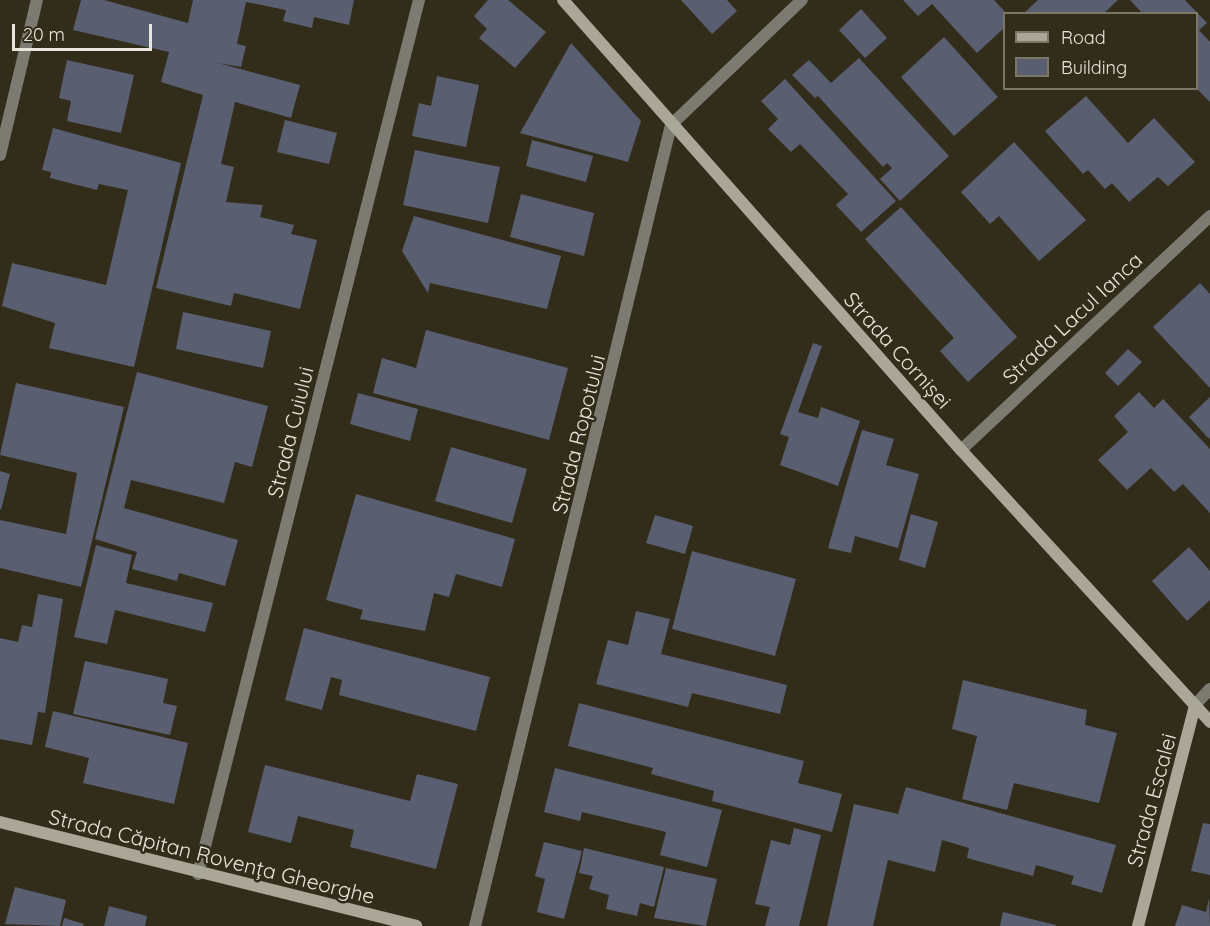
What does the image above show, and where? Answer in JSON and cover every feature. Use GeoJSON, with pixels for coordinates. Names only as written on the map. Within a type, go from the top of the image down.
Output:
{"type":"FeatureCollection","features":[{"type":"Feature","properties":{"kind":"street"},"geometry":{"type":"LineString","coordinates":[[0,155],[37,0]]}},
{"type":"Feature","properties":{"kind":"street","name":"Strada Cuiului"},"geometry":{"type":"LineString","coordinates":[[198,874],[419,0]]}},
{"type":"Feature","properties":{"kind":"street","name":"Strada Cornișei"},"geometry":{"type":"LineString","coordinates":[[563,0],[671,125],[961,450],[1210,722]]}},
{"type":"Feature","properties":{"kind":"street"},"geometry":{"type":"LineString","coordinates":[[671,125],[801,0]]}},
{"type":"Feature","properties":{"kind":"street","name":"Strada Ropotului"},"geometry":{"type":"LineString","coordinates":[[475,926],[671,125]]}},
{"type":"Feature","properties":{"kind":"street","name":"Strada Lacul Ianca"},"geometry":{"type":"LineString","coordinates":[[961,450],[1210,216]]}},
{"type":"Feature","properties":{"kind":"street","name":"Strada Escalei"},"geometry":{"type":"LineString","coordinates":[[1138,926],[1195,705],[1210,689]]}},
{"type":"Feature","properties":{"kind":"street","name":"Strada Căpitan Rovența Gheorghe"},"geometry":{"type":"LineString","coordinates":[[0,822],[198,874],[416,926]]}},
{"type":"Feature","properties":{"kind":"building"},"geometry":{"type":"Polygon","coordinates":[[[81,0],[104,0],[188,23],[193,0],[354,0],[349,25],[314,17],[312,28],[283,21],[286,10],[246,2],[237,44],[246,46],[241,67],[218,63],[300,85],[291,118],[235,102],[221,164],[234,167],[226,202],[263,205],[260,217],[294,225],[291,234],[317,240],[300,309],[234,293],[231,306],[156,288],[203,95],[161,82],[169,52],[73,30],[81,0]]]}},
{"type":"Feature","properties":{"kind":"building"},"geometry":{"type":"Polygon","coordinates":[[[488,0],[508,0],[546,32],[515,68],[479,38],[487,29],[474,16],[488,0]]]}},
{"type":"Feature","properties":{"kind":"building"},"geometry":{"type":"Polygon","coordinates":[[[681,0],[727,0],[737,11],[712,34],[681,0]]]}},
{"type":"Feature","properties":{"kind":"building"},"geometry":{"type":"Polygon","coordinates":[[[903,0],[994,0],[1005,12],[1003,12],[1003,29],[977,53],[932,4],[918,16],[903,0]]]}},
{"type":"Feature","properties":{"kind":"building"},"geometry":{"type":"Polygon","coordinates":[[[1038,0],[1118,0],[1105,12],[1025,12],[1038,0]]]}},
{"type":"Feature","properties":{"kind":"building"},"geometry":{"type":"Polygon","coordinates":[[[1130,0],[1185,0],[1196,12],[1141,12],[1130,0]]]}},
{"type":"Feature","properties":{"kind":"building"},"geometry":{"type":"Polygon","coordinates":[[[861,9],[887,38],[865,58],[839,30],[861,9]]]}},
{"type":"Feature","properties":{"kind":"building"},"geometry":{"type":"Polygon","coordinates":[[[1198,14],[1207,23],[1199,30],[1210,42],[1210,102],[1198,90],[1198,14]]]}},
{"type":"Feature","properties":{"kind":"building"},"geometry":{"type":"Polygon","coordinates":[[[944,37],[998,97],[954,136],[901,77],[944,37]]]}},
{"type":"Feature","properties":{"kind":"building"},"geometry":{"type":"Polygon","coordinates":[[[571,43],[641,121],[628,162],[520,133],[571,43]]]}},
{"type":"Feature","properties":{"kind":"building"},"geometry":{"type":"Polygon","coordinates":[[[859,58],[949,156],[900,201],[880,179],[892,168],[887,163],[883,167],[818,96],[815,98],[792,75],[809,60],[831,83],[859,58]]]}},
{"type":"Feature","properties":{"kind":"building"},"geometry":{"type":"Polygon","coordinates":[[[67,60],[134,75],[121,133],[67,121],[71,101],[59,98],[67,60]]]}},
{"type":"Feature","properties":{"kind":"building"},"geometry":{"type":"Polygon","coordinates":[[[437,76],[479,85],[466,147],[412,136],[419,103],[431,106],[437,76]]]}},
{"type":"Feature","properties":{"kind":"building"},"geometry":{"type":"Polygon","coordinates":[[[785,79],[896,201],[861,232],[836,205],[848,194],[800,144],[791,152],[768,129],[778,119],[761,101],[785,79]]]}},
{"type":"Feature","properties":{"kind":"building"},"geometry":{"type":"Polygon","coordinates":[[[1086,96],[1128,143],[1154,118],[1195,162],[1168,186],[1158,177],[1129,202],[1112,183],[1105,189],[1088,170],[1083,174],[1045,131],[1086,96]]]}},
{"type":"Feature","properties":{"kind":"building"},"geometry":{"type":"Polygon","coordinates":[[[285,120],[337,133],[329,164],[277,152],[285,120]]]}},
{"type":"Feature","properties":{"kind":"building"},"geometry":{"type":"Polygon","coordinates":[[[53,128],[181,163],[134,367],[49,348],[55,323],[2,306],[12,263],[106,285],[128,190],[99,184],[97,190],[50,178],[51,172],[42,170],[53,128]]]}},
{"type":"Feature","properties":{"kind":"building"},"geometry":{"type":"Polygon","coordinates":[[[532,140],[593,156],[586,182],[526,166],[532,140]]]}},
{"type":"Feature","properties":{"kind":"building"},"geometry":{"type":"Polygon","coordinates":[[[1014,142],[1086,220],[1039,261],[999,216],[990,224],[961,192],[1014,142]]]}},
{"type":"Feature","properties":{"kind":"building"},"geometry":{"type":"Polygon","coordinates":[[[415,150],[500,167],[488,223],[403,205],[415,150]]]}},
{"type":"Feature","properties":{"kind":"building"},"geometry":{"type":"Polygon","coordinates":[[[521,194],[594,213],[584,256],[510,237],[521,194]]]}},
{"type":"Feature","properties":{"kind":"building"},"geometry":{"type":"Polygon","coordinates":[[[901,207],[1017,337],[968,382],[940,351],[954,338],[865,239],[901,207]]]}},
{"type":"Feature","properties":{"kind":"building"},"geometry":{"type":"Polygon","coordinates":[[[414,216],[561,256],[547,309],[430,283],[428,293],[402,251],[414,216]]]}},
{"type":"Feature","properties":{"kind":"building"},"geometry":{"type":"Polygon","coordinates":[[[1200,283],[1210,294],[1210,388],[1153,327],[1200,283]]]}},
{"type":"Feature","properties":{"kind":"building"},"geometry":{"type":"Polygon","coordinates":[[[183,312],[271,331],[263,368],[176,349],[183,312]]]}},
{"type":"Feature","properties":{"kind":"building"},"geometry":{"type":"Polygon","coordinates":[[[426,330],[568,368],[549,440],[373,393],[382,358],[416,368],[426,330]]]}},
{"type":"Feature","properties":{"kind":"building"},"geometry":{"type":"Polygon","coordinates":[[[813,343],[822,346],[798,412],[818,418],[821,407],[860,421],[838,486],[780,465],[789,437],[780,434],[813,343]]]}},
{"type":"Feature","properties":{"kind":"building"},"geometry":{"type":"Polygon","coordinates":[[[1128,349],[1142,362],[1118,386],[1105,373],[1128,349]]]}},
{"type":"Feature","properties":{"kind":"building"},"geometry":{"type":"Polygon","coordinates":[[[137,372],[268,406],[252,467],[235,462],[224,503],[131,480],[124,508],[238,540],[225,586],[179,573],[177,581],[132,569],[137,552],[95,539],[137,372]]]}},
{"type":"Feature","properties":{"kind":"building"},"geometry":{"type":"Polygon","coordinates":[[[16,383],[124,407],[81,587],[0,568],[0,520],[66,534],[77,473],[0,455],[16,383]]]}},
{"type":"Feature","properties":{"kind":"building"},"geometry":{"type":"Polygon","coordinates":[[[1139,392],[1154,408],[1163,399],[1210,449],[1210,513],[1183,484],[1174,492],[1151,468],[1127,490],[1098,460],[1128,432],[1114,416],[1139,392]]]}},
{"type":"Feature","properties":{"kind":"building"},"geometry":{"type":"Polygon","coordinates":[[[358,393],[418,409],[410,441],[350,424],[358,393]]]}},
{"type":"Feature","properties":{"kind":"building"},"geometry":{"type":"Polygon","coordinates":[[[1210,397],[1210,437],[1209,439],[1189,417],[1210,397]]]}},
{"type":"Feature","properties":{"kind":"building"},"geometry":{"type":"Polygon","coordinates":[[[862,430],[894,439],[886,465],[919,474],[898,548],[855,536],[851,553],[828,548],[862,430]]]}},
{"type":"Feature","properties":{"kind":"building"},"geometry":{"type":"Polygon","coordinates":[[[451,447],[527,469],[512,523],[435,501],[451,447]]]}},
{"type":"Feature","properties":{"kind":"building"},"geometry":{"type":"Polygon","coordinates":[[[0,471],[10,474],[1,510],[0,509],[0,471]]]}},
{"type":"Feature","properties":{"kind":"building"},"geometry":{"type":"Polygon","coordinates":[[[356,494],[515,539],[502,587],[456,574],[449,597],[434,593],[425,631],[360,619],[363,610],[326,600],[356,494]]]}},
{"type":"Feature","properties":{"kind":"building"},"geometry":{"type":"Polygon","coordinates":[[[911,514],[938,522],[925,568],[899,560],[911,514]]]}},
{"type":"Feature","properties":{"kind":"building"},"geometry":{"type":"Polygon","coordinates":[[[655,515],[693,526],[685,554],[646,543],[655,515]]]}},
{"type":"Feature","properties":{"kind":"building"},"geometry":{"type":"Polygon","coordinates":[[[96,545],[132,555],[126,583],[213,603],[205,632],[115,610],[107,644],[74,637],[96,545]]]}},
{"type":"Feature","properties":{"kind":"building"},"geometry":{"type":"Polygon","coordinates":[[[1189,547],[1210,571],[1210,600],[1187,621],[1152,581],[1189,547]]]}},
{"type":"Feature","properties":{"kind":"building"},"geometry":{"type":"Polygon","coordinates":[[[692,551],[796,579],[775,656],[672,629],[692,551]]]}},
{"type":"Feature","properties":{"kind":"building"},"geometry":{"type":"Polygon","coordinates":[[[38,594],[63,599],[45,713],[38,712],[32,745],[0,739],[0,638],[18,642],[22,625],[32,627],[38,594]]]}},
{"type":"Feature","properties":{"kind":"building"},"geometry":{"type":"Polygon","coordinates":[[[636,611],[670,619],[661,654],[787,685],[780,714],[692,693],[688,707],[596,684],[608,640],[628,645],[636,611]]]}},
{"type":"Feature","properties":{"kind":"building"},"geometry":{"type":"Polygon","coordinates":[[[304,628],[490,677],[476,731],[339,695],[342,680],[331,677],[322,710],[285,700],[304,628]]]}},
{"type":"Feature","properties":{"kind":"building"},"geometry":{"type":"Polygon","coordinates":[[[85,661],[168,679],[163,703],[177,706],[170,735],[73,714],[85,661]]]}},
{"type":"Feature","properties":{"kind":"building"},"geometry":{"type":"Polygon","coordinates":[[[963,680],[1087,710],[1085,725],[1117,733],[1099,803],[1014,783],[1007,810],[962,799],[977,736],[952,729],[963,680]]]}},
{"type":"Feature","properties":{"kind":"building"},"geometry":{"type":"Polygon","coordinates":[[[579,703],[804,761],[798,783],[842,794],[832,832],[712,801],[714,791],[651,774],[653,768],[568,746],[579,703]]]}},
{"type":"Feature","properties":{"kind":"building"},"geometry":{"type":"Polygon","coordinates":[[[53,711],[188,743],[174,804],[83,783],[89,758],[45,747],[53,711]]]}},
{"type":"Feature","properties":{"kind":"building"},"geometry":{"type":"Polygon","coordinates":[[[265,765],[410,801],[417,774],[458,784],[436,869],[350,847],[354,830],[298,816],[291,843],[248,832],[265,765]]]}},
{"type":"Feature","properties":{"kind":"building"},"geometry":{"type":"Polygon","coordinates":[[[555,768],[722,810],[707,867],[660,855],[666,832],[582,812],[580,821],[544,812],[555,768]]]}},
{"type":"Feature","properties":{"kind":"building"},"geometry":{"type":"Polygon","coordinates":[[[906,787],[1116,845],[1102,893],[1071,884],[1074,876],[1036,865],[1033,876],[967,858],[969,848],[942,840],[935,872],[888,860],[873,926],[827,926],[854,804],[898,814],[906,787]]]}},
{"type":"Feature","properties":{"kind":"building"},"geometry":{"type":"Polygon","coordinates":[[[1203,823],[1210,824],[1210,875],[1191,871],[1203,823]]]}},
{"type":"Feature","properties":{"kind":"building"},"geometry":{"type":"Polygon","coordinates":[[[794,828],[821,835],[799,926],[765,926],[770,907],[755,904],[771,840],[790,845],[794,828]]]}},
{"type":"Feature","properties":{"kind":"building"},"geometry":{"type":"Polygon","coordinates":[[[544,842],[582,851],[564,919],[537,912],[545,879],[535,876],[544,842]]]}},
{"type":"Feature","properties":{"kind":"building"},"geometry":{"type":"Polygon","coordinates":[[[584,848],[664,867],[654,907],[640,903],[637,916],[606,909],[609,895],[589,889],[593,876],[579,873],[584,848]]]}},
{"type":"Feature","properties":{"kind":"building"},"geometry":{"type":"Polygon","coordinates":[[[666,868],[717,879],[706,926],[654,918],[666,868]]]}},
{"type":"Feature","properties":{"kind":"building"},"geometry":{"type":"Polygon","coordinates":[[[15,887],[66,900],[60,926],[5,924],[15,887]]]}},
{"type":"Feature","properties":{"kind":"building"},"geometry":{"type":"Polygon","coordinates":[[[1209,898],[1210,926],[1175,926],[1182,905],[1206,912],[1209,898]]]}},
{"type":"Feature","properties":{"kind":"building"},"geometry":{"type":"Polygon","coordinates":[[[109,906],[147,916],[145,926],[104,926],[109,906]]]}},
{"type":"Feature","properties":{"kind":"building"},"geometry":{"type":"Polygon","coordinates":[[[1003,912],[1056,925],[1056,926],[1000,926],[1003,912]]]}},
{"type":"Feature","properties":{"kind":"building"},"geometry":{"type":"Polygon","coordinates":[[[64,918],[84,924],[83,926],[62,926],[64,918]]]}}]}
